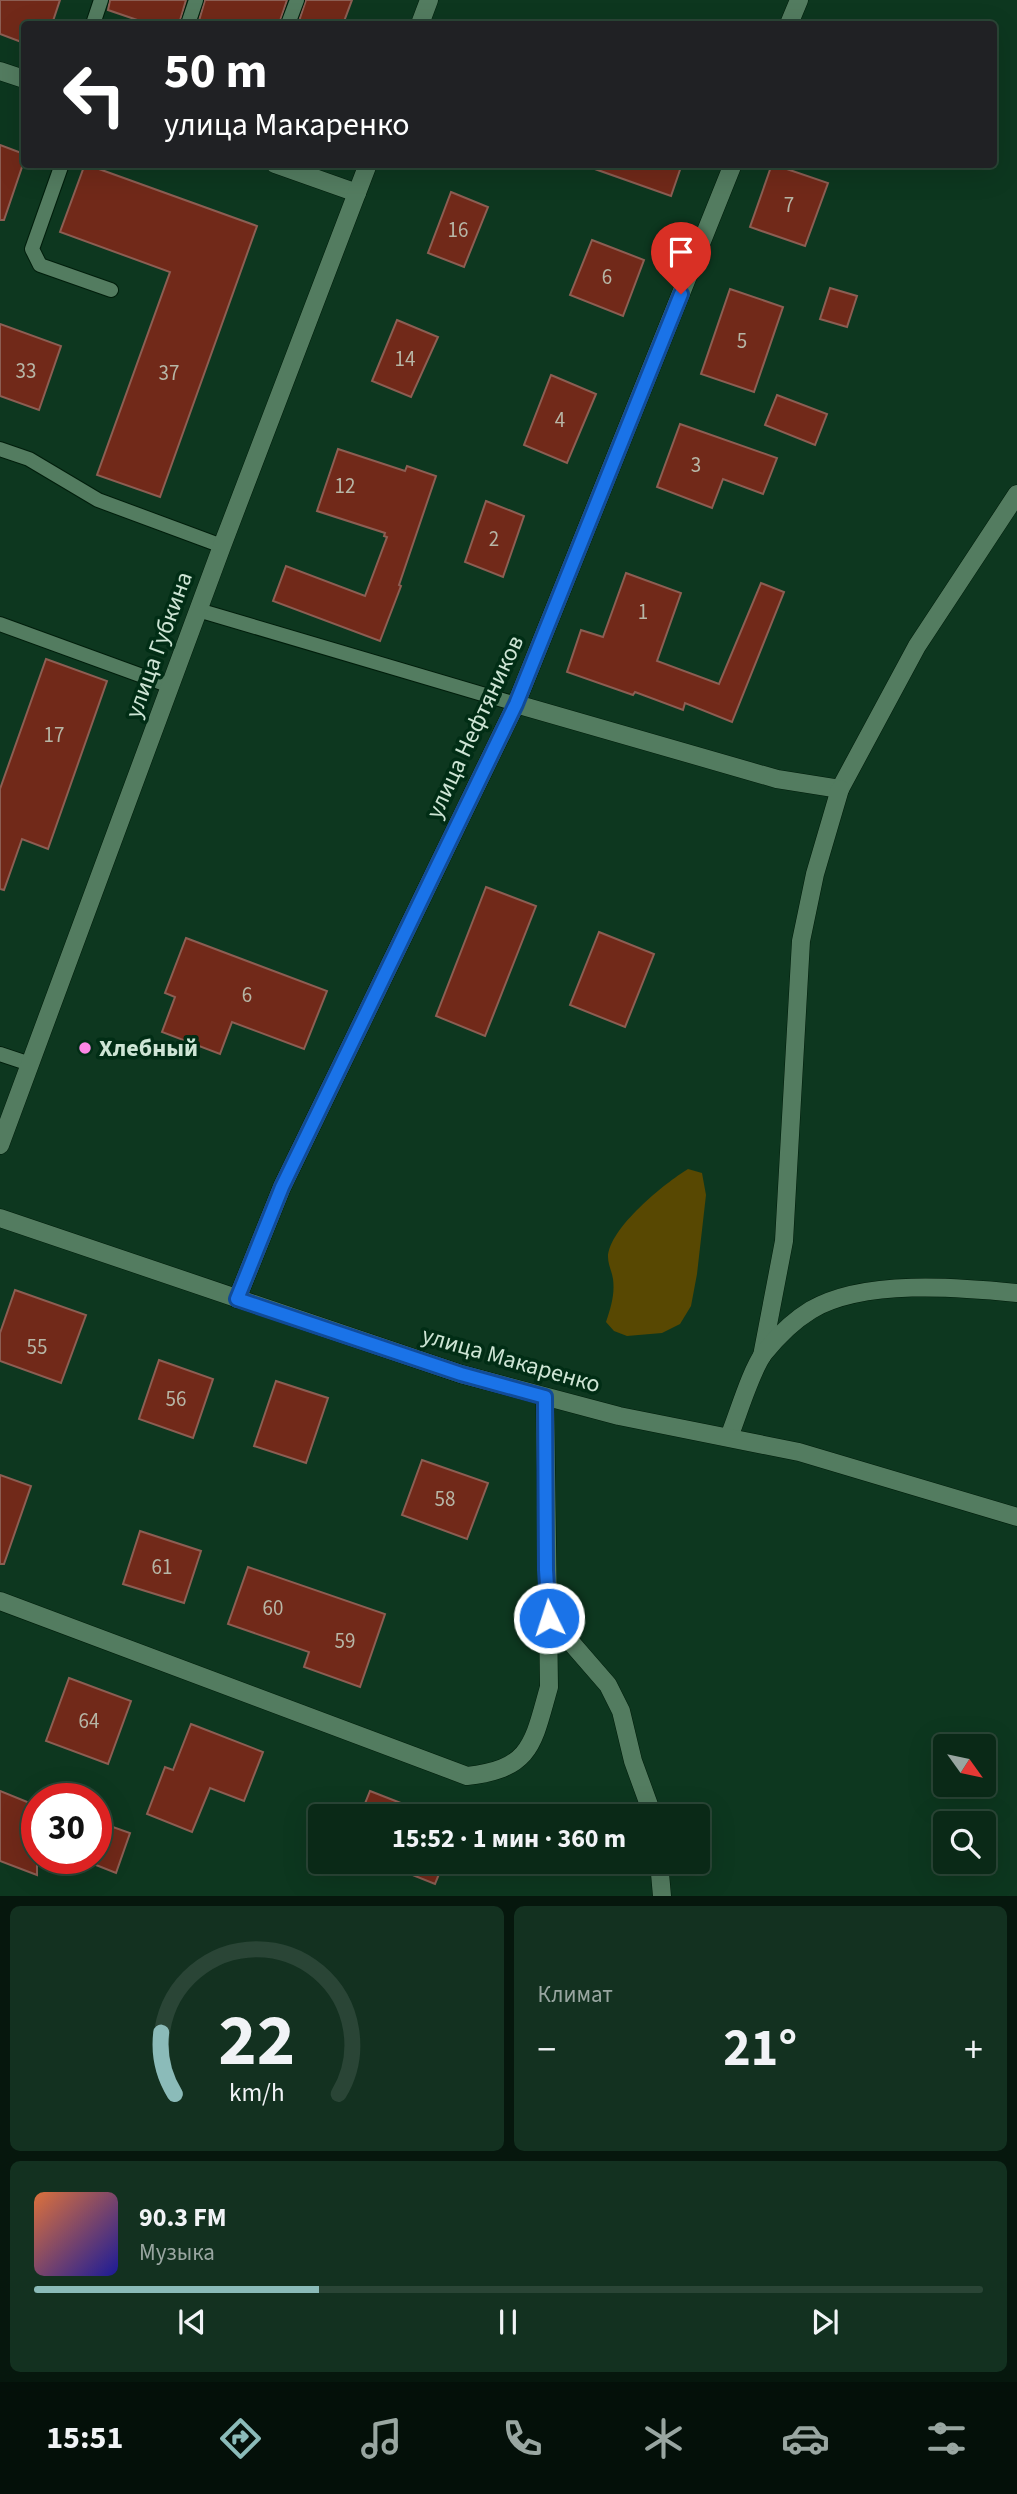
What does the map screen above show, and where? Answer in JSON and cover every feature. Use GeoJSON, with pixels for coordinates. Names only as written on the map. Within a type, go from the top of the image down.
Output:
{"type":"FeatureCollection","features":[{"type":"Feature","properties":{"kind":"street"},"geometry":{"type":"LineString","coordinates":[[421,21],[429,0]]}},
{"type":"Feature","properties":{"kind":"street"},"geometry":{"type":"LineString","coordinates":[[790,21],[799,0]]}},
{"type":"Feature","properties":{"kind":"street"},"geometry":{"type":"LineString","coordinates":[[0,71],[21,78]]}},
{"type":"Feature","properties":{"kind":"street"},"geometry":{"type":"LineString","coordinates":[[287,168],[357,192]]}},
{"type":"Feature","properties":{"kind":"street","name":"улица Губкина"},"geometry":{"type":"LineString","coordinates":[[0,1145],[222,546],[366,168]]}},
{"type":"Feature","properties":{"kind":"street","name":"улица Нефтяников"},"geometry":{"type":"LineString","coordinates":[[237,1299],[282,1187],[516,704],[731,168]]}},
{"type":"Feature","properties":{"kind":"street"},"geometry":{"type":"LineString","coordinates":[[729,1437],[762,1356],[783,1241],[801,941],[815,874],[840,789],[917,646],[1017,495]]}},
{"type":"Feature","properties":{"kind":"street"},"geometry":{"type":"LineString","coordinates":[[516,704],[777,779],[840,789]]}},
{"type":"Feature","properties":{"kind":"street","name":"улица Макаренко"},"geometry":{"type":"LineString","coordinates":[[0,1218],[461,1374],[619,1416],[729,1437],[849,1466],[1017,1517]]}},
{"type":"Feature","properties":{"kind":"street"},"geometry":{"type":"LineString","coordinates":[[762,1356],[790,1325],[813,1309],[846,1298],[918,1288],[966,1288],[1017,1293]]}},
{"type":"Feature","properties":{"kind":"street"},"geometry":{"type":"LineString","coordinates":[[0,1601],[467,1776],[507,1768],[523,1756],[536,1734],[549,1687],[545,1397]]}},
{"type":"Feature","properties":{"kind":"street"},"geometry":{"type":"LineString","coordinates":[[549,1618],[608,1685],[621,1711],[633,1761],[649,1804]]}},
{"type":"Feature","properties":{"kind":"street"},"geometry":{"type":"LineString","coordinates":[[660,1874],[662,1895]]}},
{"type":"Feature","properties":{"kind":"lane"},"geometry":{"type":"LineString","coordinates":[[94,21],[101,0]]}},
{"type":"Feature","properties":{"kind":"lane"},"geometry":{"type":"LineString","coordinates":[[189,21],[196,0]]}},
{"type":"Feature","properties":{"kind":"lane"},"geometry":{"type":"LineString","coordinates":[[289,21],[297,0]]}},
{"type":"Feature","properties":{"kind":"lane"},"geometry":{"type":"LineString","coordinates":[[61,168],[32,248],[40,265],[111,290]]}},
{"type":"Feature","properties":{"kind":"lane"},"geometry":{"type":"LineString","coordinates":[[0,449],[29,459],[98,500],[222,546]]}},
{"type":"Feature","properties":{"kind":"lane"},"geometry":{"type":"LineString","coordinates":[[198,610],[516,704]]}},
{"type":"Feature","properties":{"kind":"lane"},"geometry":{"type":"LineString","coordinates":[[1,628],[170,686]]}},
{"type":"Feature","properties":{"kind":"lane"},"geometry":{"type":"LineString","coordinates":[[0,1054],[30,1064]]}},
{"type":"Feature","properties":{"kind":"shaded area"},"geometry":{"type":"Polygon","coordinates":[[[688,1169],[702,1173],[706,1195],[691,1306],[680,1324],[662,1333],[627,1336],[614,1331],[606,1322],[613,1290],[608,1257],[611,1245],[640,1207],[688,1169]]]}},
{"type":"Feature","properties":{"kind":"building"},"geometry":{"type":"Polygon","coordinates":[[[0,0],[60,0],[53,21],[21,21],[21,42],[0,34],[0,0]]]}},
{"type":"Feature","properties":{"kind":"building"},"geometry":{"type":"Polygon","coordinates":[[[110,0],[186,0],[180,21],[140,21],[108,10],[110,0]]]}},
{"type":"Feature","properties":{"kind":"building"},"geometry":{"type":"Polygon","coordinates":[[[205,0],[287,0],[280,21],[199,21],[205,0]]]}},
{"type":"Feature","properties":{"kind":"building"},"geometry":{"type":"Polygon","coordinates":[[[306,0],[352,0],[344,21],[299,21],[306,0]]]}},
{"type":"Feature","properties":{"kind":"building"},"geometry":{"type":"Polygon","coordinates":[[[0,145],[21,153],[22,168],[4,220],[0,220],[0,145]]]}},
{"type":"Feature","properties":{"kind":"building"},"geometry":{"type":"Polygon","coordinates":[[[84,168],[96,168],[257,226],[160,497],[97,475],[170,272],[60,232],[84,168]]]}},
{"type":"Feature","properties":{"kind":"building"},"geometry":{"type":"Polygon","coordinates":[[[592,168],[681,168],[671,196],[592,168]]]}},
{"type":"Feature","properties":{"kind":"building"},"geometry":{"type":"Polygon","coordinates":[[[771,168],[784,168],[828,183],[805,246],[750,227],[771,168]]]}},
{"type":"Feature","properties":{"kind":"building"},"geometry":{"type":"Polygon","coordinates":[[[451,192],[488,207],[464,267],[428,253],[451,192]]]}},
{"type":"Feature","properties":{"kind":"building"},"geometry":{"type":"Polygon","coordinates":[[[592,240],[644,260],[623,316],[570,295],[592,240]]]}},
{"type":"Feature","properties":{"kind":"building"},"geometry":{"type":"Polygon","coordinates":[[[830,288],[857,296],[847,327],[820,319],[830,288]]]}},
{"type":"Feature","properties":{"kind":"building"},"geometry":{"type":"Polygon","coordinates":[[[730,289],[783,307],[754,392],[701,374],[730,289]]]}},
{"type":"Feature","properties":{"kind":"building"},"geometry":{"type":"Polygon","coordinates":[[[397,320],[438,337],[411,397],[372,381],[397,320]]]}},
{"type":"Feature","properties":{"kind":"building"},"geometry":{"type":"Polygon","coordinates":[[[0,324],[61,346],[39,410],[0,396],[0,324]]]}},
{"type":"Feature","properties":{"kind":"building"},"geometry":{"type":"Polygon","coordinates":[[[551,375],[596,394],[567,463],[524,445],[551,375]]]}},
{"type":"Feature","properties":{"kind":"building"},"geometry":{"type":"Polygon","coordinates":[[[777,395],[827,414],[815,445],[765,425],[777,395]]]}},
{"type":"Feature","properties":{"kind":"building"},"geometry":{"type":"Polygon","coordinates":[[[680,424],[777,458],[763,494],[723,479],[712,508],[657,487],[680,424]]]}},
{"type":"Feature","properties":{"kind":"building"},"geometry":{"type":"Polygon","coordinates":[[[338,449],[405,471],[407,466],[436,476],[399,585],[401,586],[380,641],[273,601],[286,566],[365,596],[387,537],[384,536],[385,533],[317,511],[338,449]]]}},
{"type":"Feature","properties":{"kind":"building"},"geometry":{"type":"Polygon","coordinates":[[[486,501],[524,516],[503,577],[465,562],[486,501]]]}},
{"type":"Feature","properties":{"kind":"building"},"geometry":{"type":"Polygon","coordinates":[[[626,573],[681,593],[657,661],[719,684],[761,583],[784,592],[732,722],[685,703],[683,710],[635,692],[633,695],[567,672],[581,630],[603,637],[626,573]]]}},
{"type":"Feature","properties":{"kind":"building"},"geometry":{"type":"Polygon","coordinates":[[[46,659],[107,681],[48,849],[22,839],[4,890],[0,889],[0,789],[46,659]]]}},
{"type":"Feature","properties":{"kind":"building"},"geometry":{"type":"Polygon","coordinates":[[[486,887],[536,906],[485,1036],[436,1016],[486,887]]]}},
{"type":"Feature","properties":{"kind":"building"},"geometry":{"type":"Polygon","coordinates":[[[599,932],[654,954],[625,1027],[570,1005],[599,932]]]}},
{"type":"Feature","properties":{"kind":"building"},"geometry":{"type":"Polygon","coordinates":[[[186,938],[327,991],[304,1049],[232,1022],[220,1054],[162,1032],[175,997],[165,993],[186,938]]]}},
{"type":"Feature","properties":{"kind":"building"},"geometry":{"type":"Polygon","coordinates":[[[15,1290],[86,1315],[61,1383],[0,1361],[0,1333],[15,1290]]]}},
{"type":"Feature","properties":{"kind":"building"},"geometry":{"type":"Polygon","coordinates":[[[159,1360],[213,1379],[193,1438],[139,1419],[159,1360]]]}},
{"type":"Feature","properties":{"kind":"building"},"geometry":{"type":"Polygon","coordinates":[[[276,1381],[328,1398],[306,1463],[254,1446],[276,1381]]]}},
{"type":"Feature","properties":{"kind":"building"},"geometry":{"type":"Polygon","coordinates":[[[422,1460],[488,1483],[467,1539],[402,1515],[422,1460]]]}},
{"type":"Feature","properties":{"kind":"building"},"geometry":{"type":"Polygon","coordinates":[[[0,1475],[31,1486],[4,1564],[0,1564],[0,1475]]]}},
{"type":"Feature","properties":{"kind":"building"},"geometry":{"type":"Polygon","coordinates":[[[140,1531],[201,1551],[184,1603],[123,1584],[140,1531]]]}},
{"type":"Feature","properties":{"kind":"building"},"geometry":{"type":"Polygon","coordinates":[[[248,1567],[385,1614],[360,1687],[304,1667],[309,1652],[228,1624],[248,1567]]]}},
{"type":"Feature","properties":{"kind":"building"},"geometry":{"type":"Polygon","coordinates":[[[69,1678],[131,1701],[108,1764],[46,1741],[69,1678]]]}},
{"type":"Feature","properties":{"kind":"building"},"geometry":{"type":"Polygon","coordinates":[[[191,1724],[263,1752],[244,1801],[210,1788],[192,1832],[147,1814],[165,1767],[173,1770],[191,1724]]]}},
{"type":"Feature","properties":{"kind":"building"},"geometry":{"type":"Polygon","coordinates":[[[0,1791],[21,1800],[21,1869],[0,1861],[0,1791]]]}},
{"type":"Feature","properties":{"kind":"building"},"geometry":{"type":"Polygon","coordinates":[[[370,1791],[403,1804],[365,1804],[370,1791]]]}},
{"type":"Feature","properties":{"kind":"building"},"geometry":{"type":"Polygon","coordinates":[[[112,1827],[130,1833],[116,1873],[112,1871],[112,1827]]]}},
{"type":"Feature","properties":{"kind":"building"},"geometry":{"type":"Polygon","coordinates":[[[410,1874],[439,1874],[435,1884],[410,1874]]]}},
{"type":"Feature","properties":{"kind":"place","name":"Хлебный"},"geometry":{"type":"Point","coordinates":[85,1048]}},
{"type":"Feature","properties":{"kind":"route"},"geometry":{"type":"LineString","coordinates":[[549,1618],[546,1570],[545,1397],[461,1374],[237,1299],[282,1187],[516,704],[681,294]]}}]}
